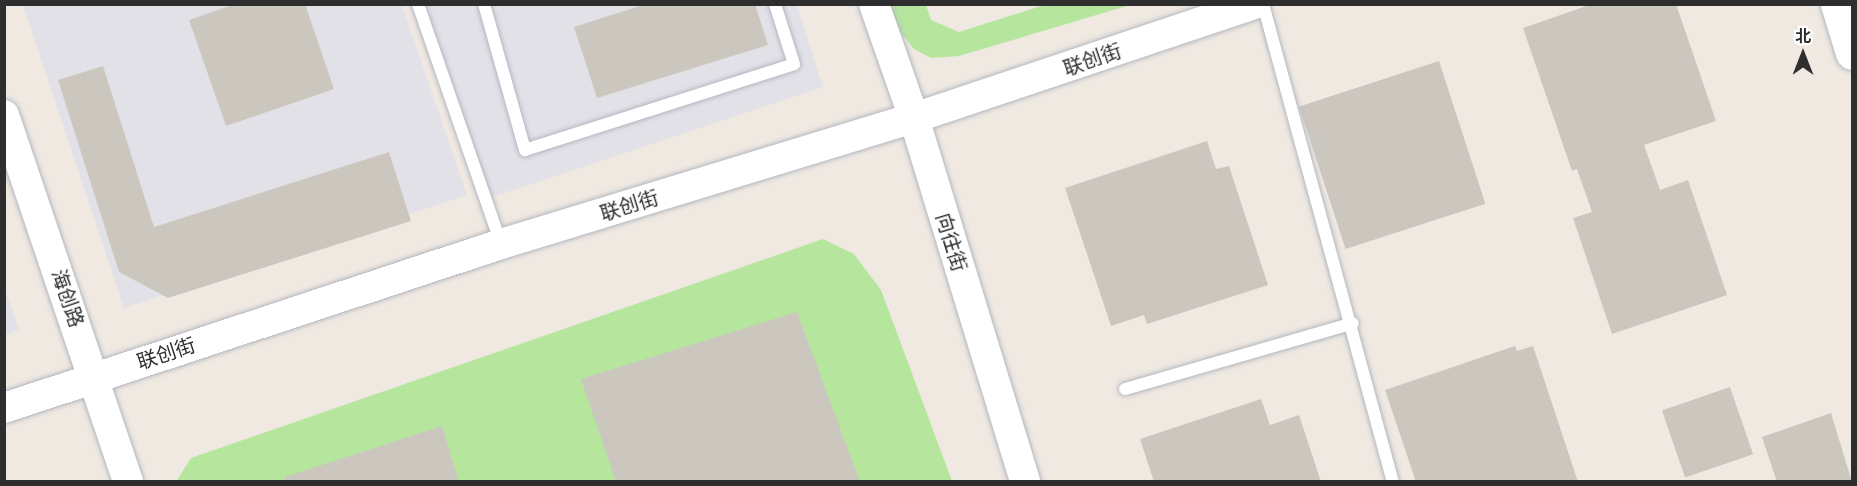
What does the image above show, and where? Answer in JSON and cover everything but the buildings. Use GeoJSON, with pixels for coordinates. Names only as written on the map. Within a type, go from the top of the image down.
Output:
{"type":"FeatureCollection","features":[{"type":"Feature","properties":{"kind":"main road"},"geometry":{"type":"LineString","coordinates":[[1837,4],[1852,53]]}},
{"type":"Feature","properties":{"kind":"street","name":"向往街"},"geometry":{"type":"LineString","coordinates":[[874,4],[914,118],[1025,482]]}},
{"type":"Feature","properties":{"kind":"street","name":"联创街"},"geometry":{"type":"LineString","coordinates":[[4,408],[501,244],[914,118],[1254,4]]}},
{"type":"Feature","properties":{"kind":"street","name":"海创路"},"geometry":{"type":"LineString","coordinates":[[4,115],[96,376],[128,482]]}},
{"type":"Feature","properties":{"kind":"lane"},"geometry":{"type":"LineString","coordinates":[[418,4],[501,244]]}},
{"type":"Feature","properties":{"kind":"lane"},"geometry":{"type":"LineString","coordinates":[[484,4],[525,150],[794,64],[775,4]]}},
{"type":"Feature","properties":{"kind":"lane"},"geometry":{"type":"LineString","coordinates":[[1263,4],[1353,323],[1393,482]]}},
{"type":"Feature","properties":{"kind":"lane"},"geometry":{"type":"LineString","coordinates":[[1125,389],[1353,323]]}},
{"type":"Feature","properties":{"kind":"shaded area"},"geometry":{"type":"Polygon","coordinates":[[[23,5],[402,5],[467,195],[124,308],[23,5]]]}},
{"type":"Feature","properties":{"kind":"shaded area"},"geometry":{"type":"Polygon","coordinates":[[[420,5],[797,5],[823,87],[483,200],[420,5]]]}},
{"type":"Feature","properties":{"kind":"shaded area"},"geometry":{"type":"Polygon","coordinates":[[[4,285],[19,330],[5,335],[4,335],[4,285]]]}},
{"type":"Feature","properties":{"kind":"green space"},"geometry":{"type":"Polygon","coordinates":[[[888,5],[926,5],[931,20],[959,32],[1044,5],[1130,5],[959,56],[931,58],[914,49],[896,27],[888,5]]]}},
{"type":"Feature","properties":{"kind":"green space"},"geometry":{"type":"Polygon","coordinates":[[[823,239],[854,254],[881,290],[952,481],[176,482],[191,458],[823,239]]]}}]}
